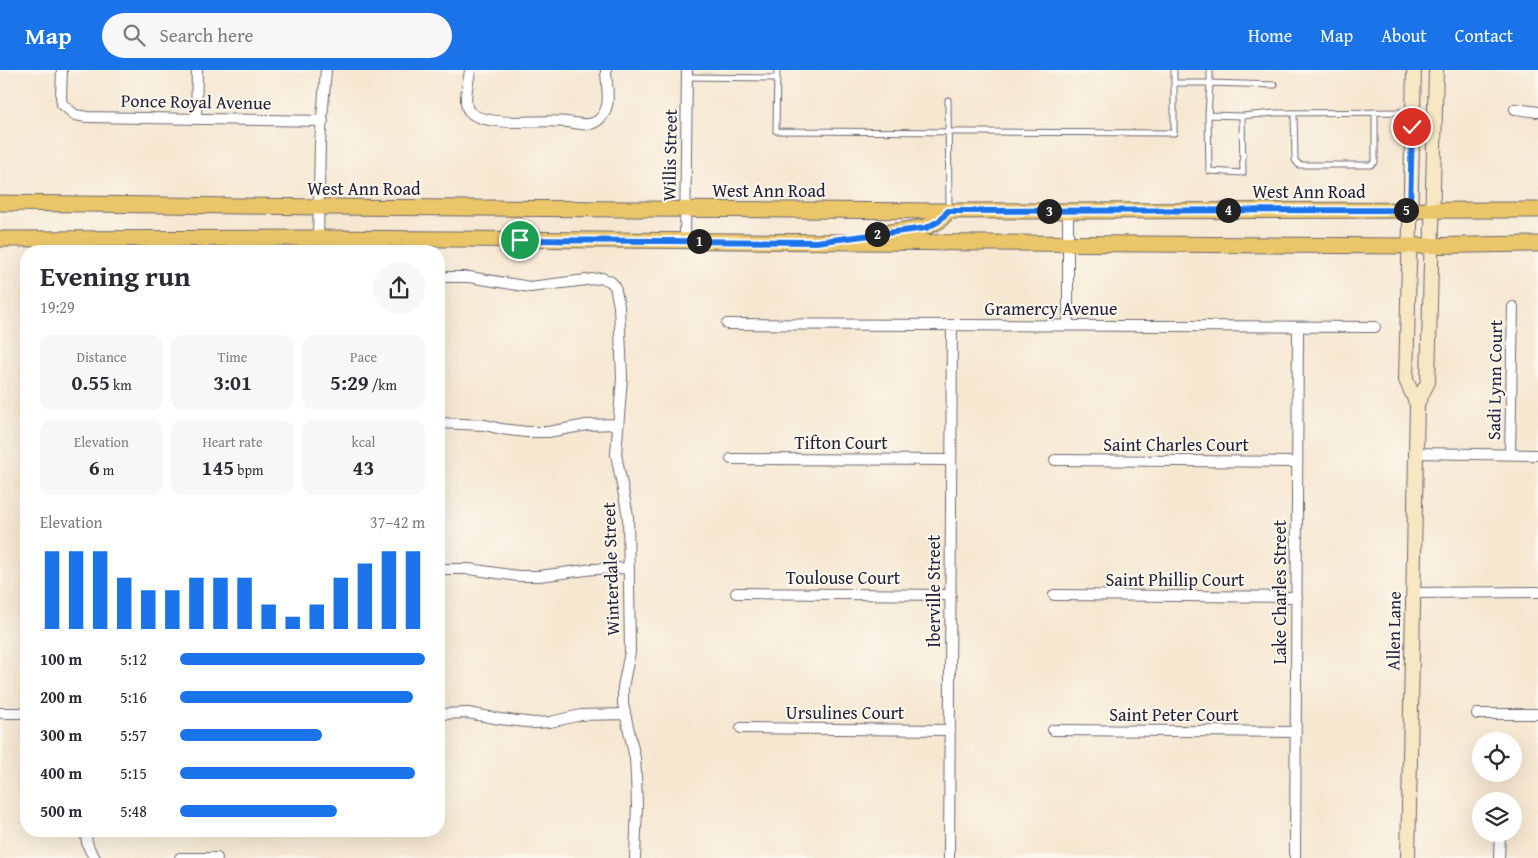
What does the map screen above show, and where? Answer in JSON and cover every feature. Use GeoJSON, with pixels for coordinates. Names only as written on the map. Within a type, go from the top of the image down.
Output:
{"type":"FeatureCollection","features":[{"type":"Feature","properties":{"kind":"main road","name":"Allen Lane"},"geometry":{"type":"LineString","coordinates":[[1414,70],[1406,380],[1417,404]]}},
{"type":"Feature","properties":{"kind":"main road","name":"Allen Lane"},"geometry":{"type":"LineString","coordinates":[[1408,858],[1417,404],[1428,382],[1436,70]]}},
{"type":"Feature","properties":{"kind":"main road","name":"West Ann Road"},"geometry":{"type":"LineString","coordinates":[[0,203],[686,210],[1538,210]]}},
{"type":"Feature","properties":{"kind":"main road"},"geometry":{"type":"LineString","coordinates":[[816,242],[926,228],[939,221],[948,211]]}},
{"type":"Feature","properties":{"kind":"main road"},"geometry":{"type":"LineString","coordinates":[[0,238],[318,238],[1409,246],[1538,244]]}},
{"type":"Feature","properties":{"kind":"street","name":"Ponce Royal Avenue"},"geometry":{"type":"LineString","coordinates":[[62,70],[62,104],[75,115],[88,117],[323,121]]}},
{"type":"Feature","properties":{"kind":"street"},"geometry":{"type":"LineString","coordinates":[[196,119],[197,70]]}},
{"type":"Feature","properties":{"kind":"street"},"geometry":{"type":"LineString","coordinates":[[318,238],[326,70]]}},
{"type":"Feature","properties":{"kind":"street"},"geometry":{"type":"LineString","coordinates":[[470,70],[466,101],[468,109],[473,115],[493,121],[586,124],[597,122],[606,109],[608,100],[606,70]]}},
{"type":"Feature","properties":{"kind":"street","name":"Willis Street"},"geometry":{"type":"LineString","coordinates":[[685,241],[687,73]]}},
{"type":"Feature","properties":{"kind":"street"},"geometry":{"type":"LineString","coordinates":[[1515,109],[1538,112]]}},
{"type":"Feature","properties":{"kind":"street"},"geometry":{"type":"LineString","coordinates":[[1068,211],[1068,326]]}},
{"type":"Feature","properties":{"kind":"street","name":"Winterdale Street"},"geometry":{"type":"LineString","coordinates":[[445,277],[470,277],[530,287],[602,278],[610,281],[615,286],[619,306],[622,378],[616,454],[628,516],[630,652],[624,687],[625,714],[635,758],[637,805],[635,858]]}},
{"type":"Feature","properties":{"kind":"street","name":"Sadi Lynn Court"},"geometry":{"type":"LineString","coordinates":[[1510,454],[1513,307]]}},
{"type":"Feature","properties":{"kind":"street","name":"Gramercy Avenue"},"geometry":{"type":"LineString","coordinates":[[727,324],[1375,327]]}},
{"type":"Feature","properties":{"kind":"street","name":"Iberville Street"},"geometry":{"type":"LineString","coordinates":[[949,858],[952,325]]}},
{"type":"Feature","properties":{"kind":"street","name":"Lake Charles Street"},"geometry":{"type":"LineString","coordinates":[[1295,858],[1298,327]]}},
{"type":"Feature","properties":{"kind":"street"},"geometry":{"type":"LineString","coordinates":[[445,423],[485,425],[527,432],[548,432],[587,425],[617,424]]}},
{"type":"Feature","properties":{"kind":"street"},"geometry":{"type":"LineString","coordinates":[[1416,453],[1538,455]]}},
{"type":"Feature","properties":{"kind":"street","name":"Tifton Court"},"geometry":{"type":"LineString","coordinates":[[731,458],[951,460]]}},
{"type":"Feature","properties":{"kind":"street","name":"Saint Charles Court"},"geometry":{"type":"LineString","coordinates":[[1054,460],[1297,462]]}},
{"type":"Feature","properties":{"kind":"street"},"geometry":{"type":"LineString","coordinates":[[445,569],[468,569],[518,576],[539,576],[629,568]]}},
{"type":"Feature","properties":{"kind":"street"},"geometry":{"type":"LineString","coordinates":[[1413,593],[1538,592]]}},
{"type":"Feature","properties":{"kind":"street","name":"Toulouse Court"},"geometry":{"type":"LineString","coordinates":[[736,593],[951,595]]}},
{"type":"Feature","properties":{"kind":"street","name":"Saint Phillip Court"},"geometry":{"type":"LineString","coordinates":[[1054,595],[1296,597]]}},
{"type":"Feature","properties":{"kind":"street"},"geometry":{"type":"LineString","coordinates":[[0,713],[20,713]]}},
{"type":"Feature","properties":{"kind":"street"},"geometry":{"type":"LineString","coordinates":[[445,714],[468,713],[535,723],[550,722],[581,715],[625,714]]}},
{"type":"Feature","properties":{"kind":"street"},"geometry":{"type":"LineString","coordinates":[[1477,714],[1538,714]]}},
{"type":"Feature","properties":{"kind":"street","name":"Ursulines Court"},"geometry":{"type":"LineString","coordinates":[[741,728],[950,730]]}},
{"type":"Feature","properties":{"kind":"street","name":"Saint Peter Court"},"geometry":{"type":"LineString","coordinates":[[1053,730],[1296,732]]}},
{"type":"Feature","properties":{"kind":"street"},"geometry":{"type":"LineString","coordinates":[[86,837],[86,844],[95,858]]}},
{"type":"Feature","properties":{"kind":"street"},"geometry":{"type":"LineString","coordinates":[[1499,858],[1500,842]]}},
{"type":"Feature","properties":{"kind":"street"},"geometry":{"type":"LineString","coordinates":[[180,858],[217,858]]}},
{"type":"Feature","properties":{"kind":"lane"},"geometry":{"type":"LineString","coordinates":[[777,70],[776,131],[1174,133],[1174,70]]}},
{"type":"Feature","properties":{"kind":"lane"},"geometry":{"type":"LineString","coordinates":[[1210,70],[1208,115],[1209,171],[1243,173],[1242,116]]}},
{"type":"Feature","properties":{"kind":"lane"},"geometry":{"type":"LineString","coordinates":[[687,73],[777,78]]}},
{"type":"Feature","properties":{"kind":"lane"},"geometry":{"type":"LineString","coordinates":[[1174,82],[1275,85]]}},
{"type":"Feature","properties":{"kind":"lane"},"geometry":{"type":"LineString","coordinates":[[948,100],[948,211]]}},
{"type":"Feature","properties":{"kind":"lane"},"geometry":{"type":"LineString","coordinates":[[1294,113],[1295,160],[1299,165],[1371,165],[1376,162],[1375,112]]}},
{"type":"Feature","properties":{"kind":"lane"},"geometry":{"type":"LineString","coordinates":[[1208,115],[1413,112]]}},
{"type":"Feature","properties":{"kind":"route"},"geometry":{"type":"LineString","coordinates":[[520,240],[816,242],[926,228],[939,221],[948,211],[1410,210],[1412,127]]}}]}
